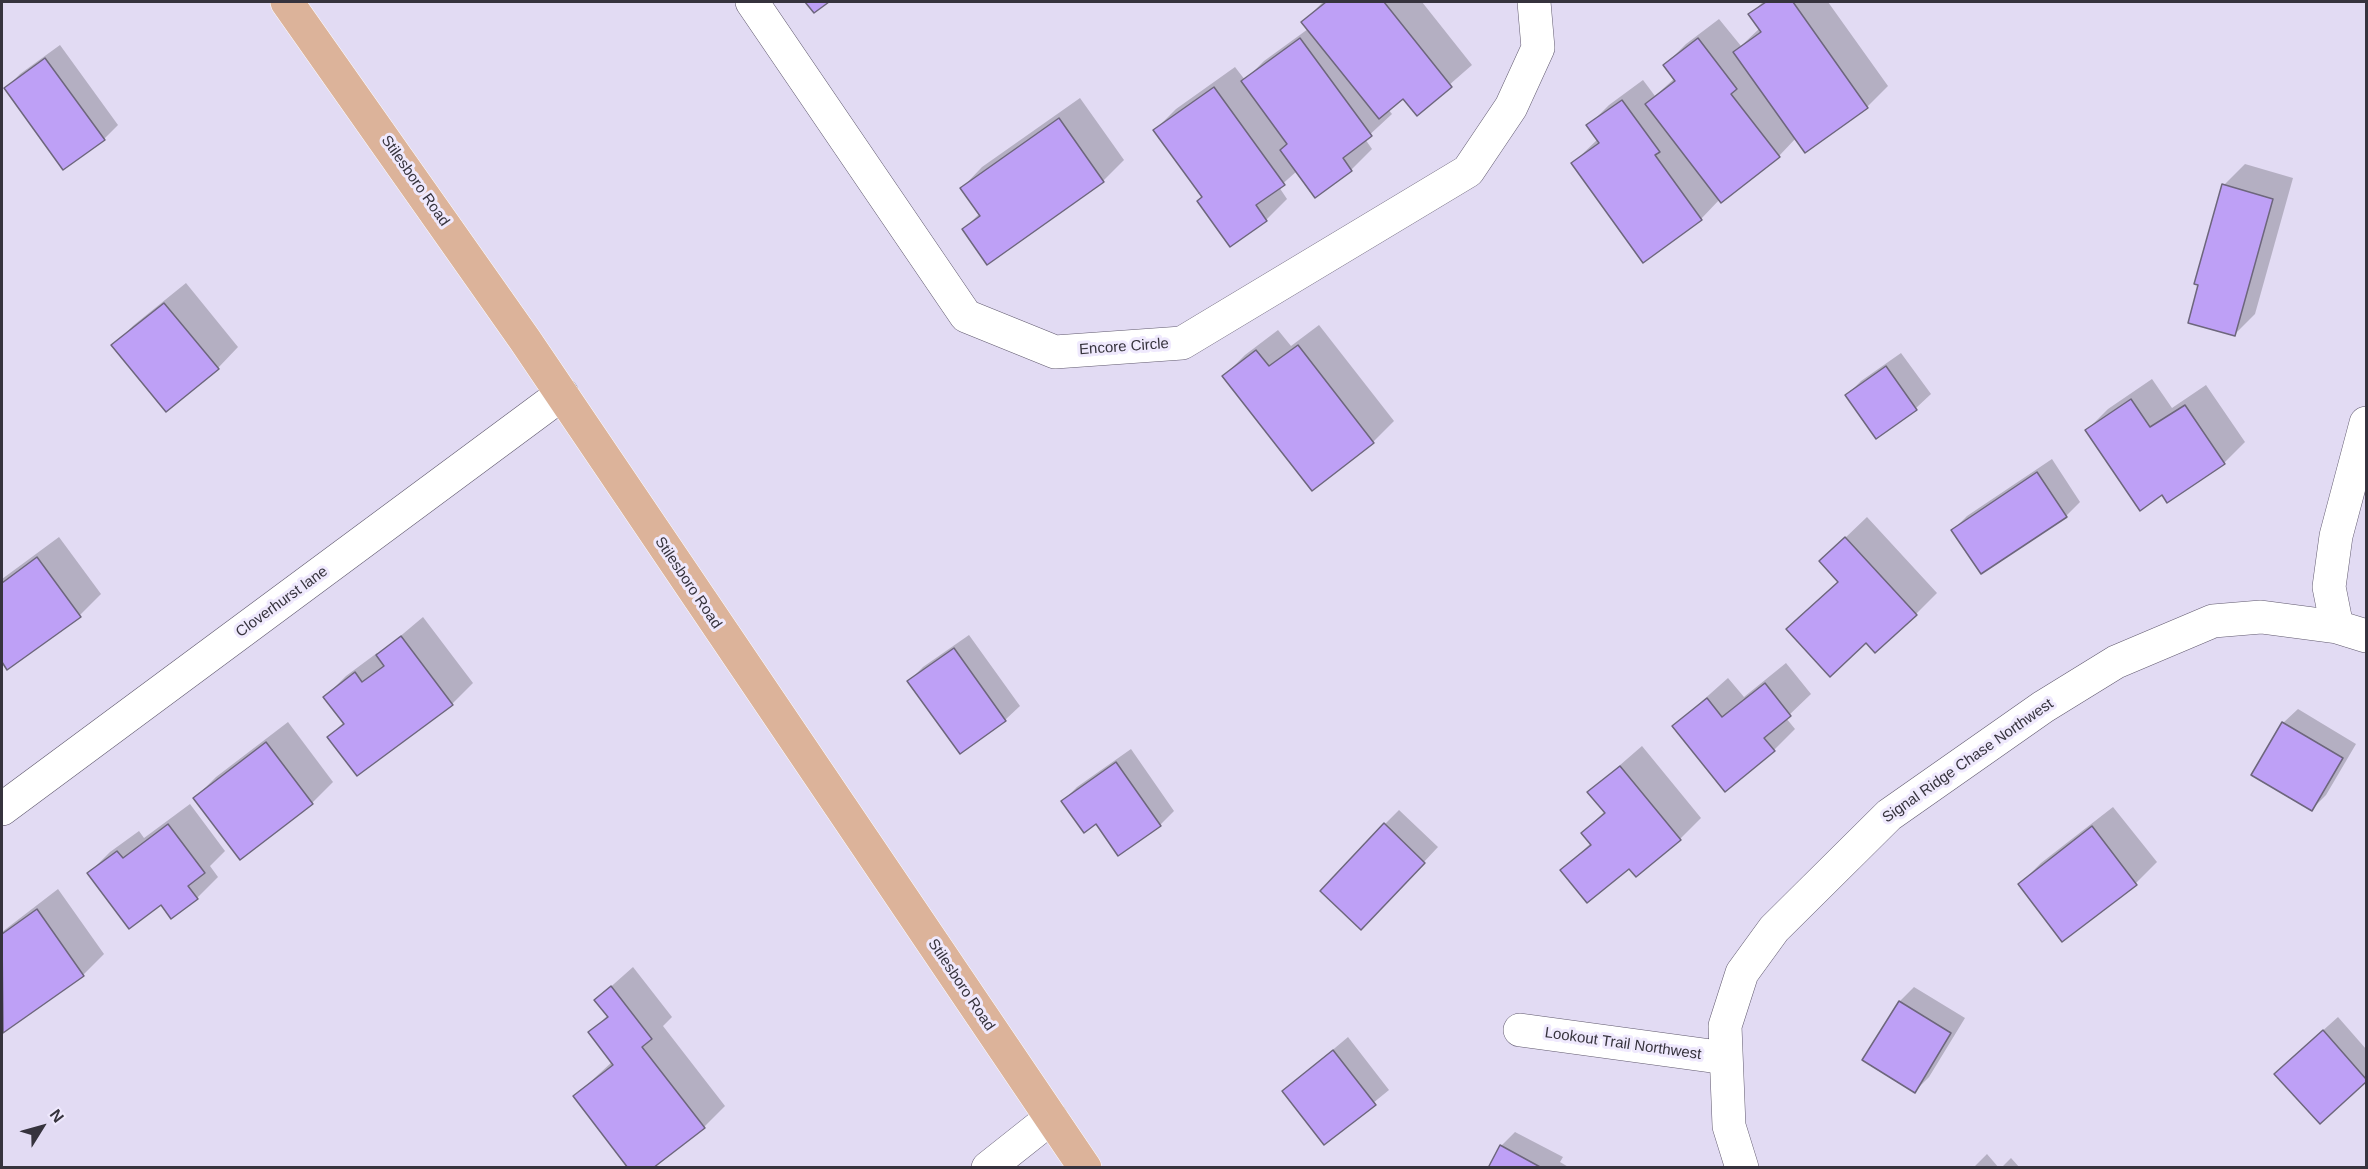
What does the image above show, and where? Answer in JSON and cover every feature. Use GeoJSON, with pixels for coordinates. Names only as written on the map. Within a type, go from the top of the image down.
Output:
{"type":"FeatureCollection","features":[{"type":"Feature","properties":{"kind":"main road","name":"Stilesboro Road"},"geometry":{"type":"LineString","coordinates":[[287,2],[425,195],[562,394],[1085,1167]]}},
{"type":"Feature","properties":{"kind":"street","name":"Encore Circle"},"geometry":{"type":"LineString","coordinates":[[752,2],[966,316],[1055,352],[1182,343],[1468,171],[1511,107],[1538,48],[1534,2]]}},
{"type":"Feature","properties":{"kind":"street","name":"Cloverhurst lane"},"geometry":{"type":"LineString","coordinates":[[2,809],[562,394]]}},
{"type":"Feature","properties":{"kind":"street"},"geometry":{"type":"LineString","coordinates":[[2352,631],[2329,587],[2336,536],[2367,423]]}},
{"type":"Feature","properties":{"kind":"street","name":"Signal Ridge Chase Northwest"},"geometry":{"type":"LineString","coordinates":[[1742,1167],[1729,1126],[1725,1026],[1742,973],[1773,929],[1889,815],[2043,707],[2116,662],[2213,621],[2261,617],[2352,631]]}},
{"type":"Feature","properties":{"kind":"street","name":"Lookout Trail Northwest"},"geometry":{"type":"LineString","coordinates":[[1520,1030],[1726,1058]]}},
{"type":"Feature","properties":{"kind":"street"},"geometry":{"type":"LineString","coordinates":[[988,1167],[1051,1118]]}},
{"type":"Feature","properties":{"kind":"building"},"geometry":{"type":"Polygon","coordinates":[[[805,2],[829,2],[814,13],[805,2]]]}},
{"type":"Feature","properties":{"kind":"building"},"geometry":{"type":"Polygon","coordinates":[[[1326,2],[1384,2],[1452,87],[1417,116],[1403,99],[1379,119],[1301,22],[1326,2]]]}},
{"type":"Feature","properties":{"kind":"building"},"geometry":{"type":"Polygon","coordinates":[[[1766,2],[1793,2],[1868,108],[1805,153],[1733,52],[1761,32],[1748,14],[1766,2]]]}},
{"type":"Feature","properties":{"kind":"building"},"geometry":{"type":"Polygon","coordinates":[[[1300,38],[1372,136],[1343,158],[1352,171],[1315,198],[1280,150],[1287,144],[1241,81],[1300,38]]]}},
{"type":"Feature","properties":{"kind":"building"},"geometry":{"type":"Polygon","coordinates":[[[1698,38],[1737,89],[1731,94],[1780,157],[1721,203],[1645,104],[1675,81],[1663,65],[1698,38]]]}},
{"type":"Feature","properties":{"kind":"building"},"geometry":{"type":"Polygon","coordinates":[[[45,58],[105,140],[63,170],[4,88],[45,58]]]}},
{"type":"Feature","properties":{"kind":"building"},"geometry":{"type":"Polygon","coordinates":[[[1214,87],[1285,185],[1256,205],[1267,221],[1230,247],[1197,201],[1202,197],[1153,130],[1214,87]]]}},
{"type":"Feature","properties":{"kind":"building"},"geometry":{"type":"Polygon","coordinates":[[[1622,100],[1660,152],[1655,155],[1702,220],[1643,263],[1571,163],[1599,143],[1586,125],[1622,100]]]}},
{"type":"Feature","properties":{"kind":"building"},"geometry":{"type":"Polygon","coordinates":[[[1059,118],[1104,182],[987,265],[962,229],[980,216],[960,188],[1059,118]]]}},
{"type":"Feature","properties":{"kind":"building"},"geometry":{"type":"Polygon","coordinates":[[[2222,184],[2273,199],[2235,336],[2188,323],[2198,285],[2194,284],[2222,184]]]}},
{"type":"Feature","properties":{"kind":"building"},"geometry":{"type":"Polygon","coordinates":[[[164,303],[219,369],[166,412],[111,345],[164,303]]]}},
{"type":"Feature","properties":{"kind":"building"},"geometry":{"type":"Polygon","coordinates":[[[1298,345],[1374,443],[1312,491],[1222,376],[1256,350],[1269,366],[1298,345]]]}},
{"type":"Feature","properties":{"kind":"building"},"geometry":{"type":"Polygon","coordinates":[[[1886,366],[1917,410],[1876,439],[1845,395],[1886,366]]]}},
{"type":"Feature","properties":{"kind":"building"},"geometry":{"type":"Polygon","coordinates":[[[2131,399],[2150,427],[2185,405],[2225,464],[2167,503],[2162,495],[2140,511],[2085,430],[2131,399]]]}},
{"type":"Feature","properties":{"kind":"building"},"geometry":{"type":"Polygon","coordinates":[[[2037,472],[2067,517],[1981,574],[1951,530],[2037,472]]]}},
{"type":"Feature","properties":{"kind":"building"},"geometry":{"type":"Polygon","coordinates":[[[1845,537],[1917,615],[1875,653],[1866,643],[1830,677],[1786,629],[1838,582],[1819,561],[1845,537]]]}},
{"type":"Feature","properties":{"kind":"building"},"geometry":{"type":"Polygon","coordinates":[[[37,557],[81,617],[7,670],[2,662],[2,583],[37,557]]]}},
{"type":"Feature","properties":{"kind":"building"},"geometry":{"type":"Polygon","coordinates":[[[401,636],[453,705],[357,776],[327,737],[344,724],[323,697],[355,672],[362,682],[384,666],[376,655],[401,636]]]}},
{"type":"Feature","properties":{"kind":"building"},"geometry":{"type":"Polygon","coordinates":[[[954,648],[1006,721],[960,754],[907,681],[954,648]]]}},
{"type":"Feature","properties":{"kind":"building"},"geometry":{"type":"Polygon","coordinates":[[[1765,683],[1791,716],[1764,738],[1775,751],[1725,792],[1672,726],[1707,698],[1722,717],[1765,683]]]}},
{"type":"Feature","properties":{"kind":"building"},"geometry":{"type":"Polygon","coordinates":[[[2282,722],[2343,758],[2312,811],[2251,775],[2282,722]]]}},
{"type":"Feature","properties":{"kind":"building"},"geometry":{"type":"Polygon","coordinates":[[[266,742],[313,804],[240,860],[193,798],[266,742]]]}},
{"type":"Feature","properties":{"kind":"building"},"geometry":{"type":"Polygon","coordinates":[[[1116,762],[1161,826],[1118,856],[1096,824],[1084,833],[1061,801],[1116,762]]]}},
{"type":"Feature","properties":{"kind":"building"},"geometry":{"type":"Polygon","coordinates":[[[1620,766],[1681,840],[1636,877],[1629,869],[1587,903],[1560,870],[1591,845],[1581,833],[1605,813],[1587,792],[1620,766]]]}},
{"type":"Feature","properties":{"kind":"building"},"geometry":{"type":"Polygon","coordinates":[[[1384,823],[1425,863],[1361,930],[1320,891],[1384,823]]]}},
{"type":"Feature","properties":{"kind":"building"},"geometry":{"type":"Polygon","coordinates":[[[168,824],[205,873],[188,886],[198,899],[171,919],[161,905],[129,929],[87,873],[117,851],[123,858],[168,824]]]}},
{"type":"Feature","properties":{"kind":"building"},"geometry":{"type":"Polygon","coordinates":[[[2092,826],[2137,885],[2062,942],[2018,884],[2092,826]]]}},
{"type":"Feature","properties":{"kind":"building"},"geometry":{"type":"Polygon","coordinates":[[[37,909],[84,976],[3,1033],[2,934],[37,909]]]}},
{"type":"Feature","properties":{"kind":"building"},"geometry":{"type":"Polygon","coordinates":[[[611,986],[652,1039],[642,1047],[705,1128],[653,1168],[628,1168],[573,1096],[613,1065],[588,1032],[608,1017],[594,1000],[611,986]]]}},
{"type":"Feature","properties":{"kind":"building"},"geometry":{"type":"Polygon","coordinates":[[[1899,1001],[1951,1033],[1915,1093],[1862,1060],[1899,1001]]]}},
{"type":"Feature","properties":{"kind":"building"},"geometry":{"type":"Polygon","coordinates":[[[2323,1030],[2366,1079],[2366,1082],[2320,1124],[2274,1074],[2323,1030]]]}},
{"type":"Feature","properties":{"kind":"building"},"geometry":{"type":"Polygon","coordinates":[[[1333,1050],[1376,1105],[1324,1145],[1282,1091],[1333,1050]]]}},
{"type":"Feature","properties":{"kind":"building"},"geometry":{"type":"Polygon","coordinates":[[[1500,1145],[1542,1168],[1488,1168],[1500,1145]]]}}]}
